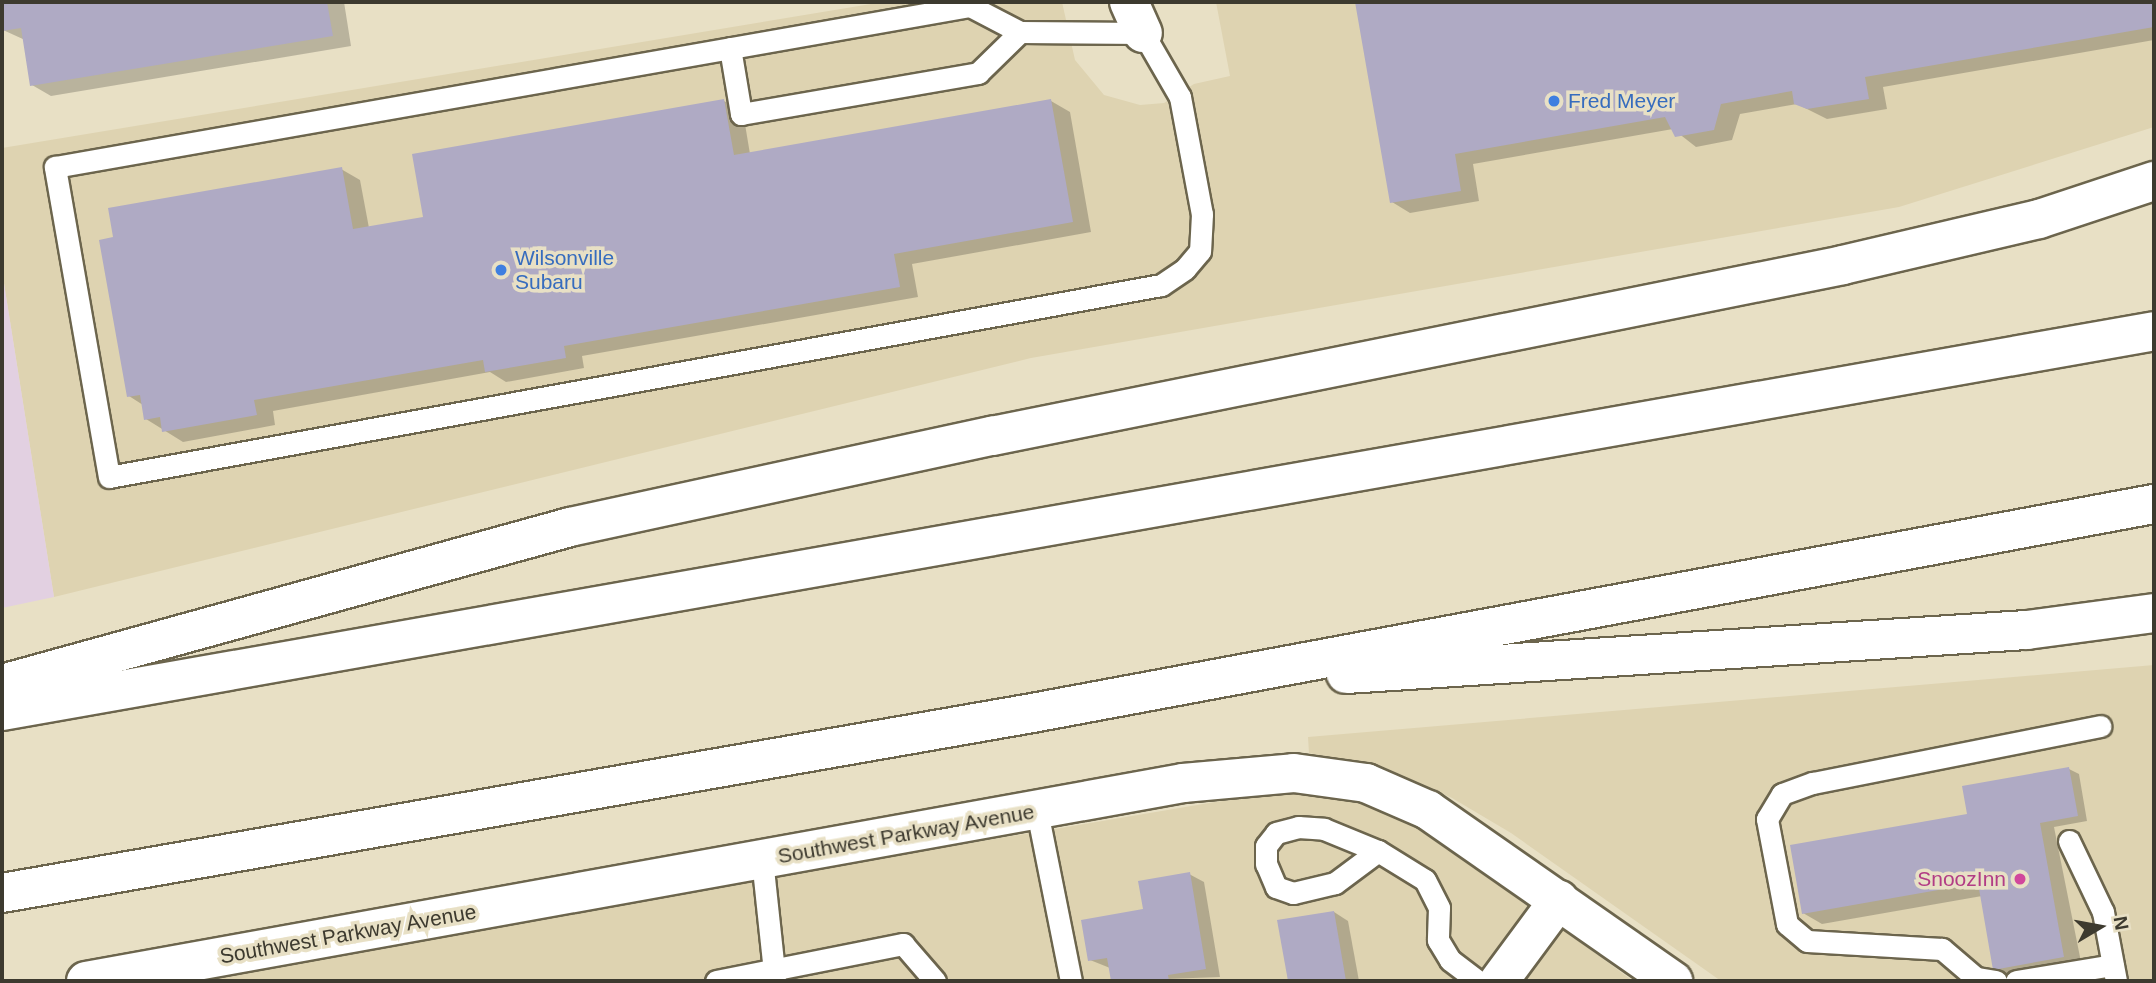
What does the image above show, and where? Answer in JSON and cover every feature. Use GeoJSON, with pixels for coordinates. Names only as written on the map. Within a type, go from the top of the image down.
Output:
{"type":"FeatureCollection","features":[{"type":"Feature","properties":{"kind":"main road"},"geometry":{"type":"LineString","coordinates":[[2,684],[569,527],[1019,430],[1843,265],[2039,219],[2154,181]]}},
{"type":"Feature","properties":{"kind":"main road"},"geometry":{"type":"LineString","coordinates":[[2,711],[2154,331]]}},
{"type":"Feature","properties":{"kind":"main road"},"geometry":{"type":"LineString","coordinates":[[2,894],[1176,684],[2154,504]]}},
{"type":"Feature","properties":{"kind":"main road"},"geometry":{"type":"LineString","coordinates":[[1176,684],[1824,645],[2027,630],[2154,613]]}},
{"type":"Feature","properties":{"kind":"main road","name":"Southwest Parkway Avenue"},"geometry":{"type":"LineString","coordinates":[[86,981],[1216,778],[1320,775],[1404,797],[1457,827],[1672,981]]}},
{"type":"Feature","properties":{"kind":"main road"},"geometry":{"type":"LineString","coordinates":[[1499,981],[1559,900]]}},
{"type":"Feature","properties":{"kind":"lane"},"geometry":{"type":"LineString","coordinates":[[970,6],[1020,32],[1136,18],[1180,97],[1202,214],[1200,251],[1185,269],[1161,285],[109,477],[55,167],[970,6]]}},
{"type":"Feature","properties":{"kind":"lane"},"geometry":{"type":"LineString","coordinates":[[730,48],[741,114],[978,73],[1020,32]]}},
{"type":"Feature","properties":{"kind":"lane"},"geometry":{"type":"LineString","coordinates":[[1996,981],[1976,978],[1942,949],[1807,941],[1787,925],[1768,819],[1782,794],[1813,783],[2100,726]]}},
{"type":"Feature","properties":{"kind":"lane"},"geometry":{"type":"LineString","coordinates":[[1037,811],[1070,981]]}},
{"type":"Feature","properties":{"kind":"lane"},"geometry":{"type":"LineString","coordinates":[[1378,851],[1335,883],[1293,893],[1276,887],[1266,864],[1266,846],[1276,832],[1298,827],[1324,829],[1378,851],[1425,880],[1439,908],[1438,940],[1450,960],[1478,981]]}},
{"type":"Feature","properties":{"kind":"lane"},"geometry":{"type":"LineString","coordinates":[[2016,981],[2115,973],[2103,912],[2069,841]]}},
{"type":"Feature","properties":{"kind":"lane"},"geometry":{"type":"LineString","coordinates":[[762,859],[775,976]]}},
{"type":"Feature","properties":{"kind":"lane"},"geometry":{"type":"LineString","coordinates":[[716,981],[775,976],[903,944],[935,981]]}},
{"type":"Feature","properties":{"kind":"shaded area"},"geometry":{"type":"Polygon","coordinates":[[[883,2],[1062,2],[1075,60],[1104,95],[1140,105],[1164,103],[1194,84],[1230,76],[1216,2],[2154,2],[2154,127],[1899,207],[1031,358],[54,597],[2,271],[2,148],[883,2]]]}},
{"type":"Feature","properties":{"kind":"shaded area"},"geometry":{"type":"Polygon","coordinates":[[[2,271],[54,597],[2,608],[2,271]]]}},
{"type":"Feature","properties":{"kind":"shaded area"},"geometry":{"type":"Polygon","coordinates":[[[2154,665],[2154,981],[1721,981],[1511,833],[1452,798],[1383,767],[1309,753],[1308,737],[2154,665]]]}},
{"type":"Feature","properties":{"kind":"shaded area"},"geometry":{"type":"Polygon","coordinates":[[[1292,793],[1357,798],[1428,830],[1633,981],[201,981],[816,869],[1215,802],[1292,793]]]}},
{"type":"Feature","properties":{"kind":"building"},"geometry":{"type":"Polygon","coordinates":[[[2,2],[327,2],[333,36],[30,86],[21,28],[2,31],[2,2]]]}},
{"type":"Feature","properties":{"kind":"building","name":"Fred Meyer"},"geometry":{"type":"Polygon","coordinates":[[[1355,2],[2154,2],[2154,27],[1865,77],[1869,99],[1807,109],[1794,104],[1792,91],[1721,104],[1714,130],[1675,137],[1665,117],[1455,154],[1461,191],[1390,203],[1355,2]]]}},
{"type":"Feature","properties":{"kind":"building","name":"Wilsonville Subaru"},"geometry":{"type":"Polygon","coordinates":[[[724,99],[734,155],[1051,99],[1073,222],[894,254],[900,287],[564,346],[566,358],[485,372],[483,360],[254,400],[257,415],[162,432],[160,417],[144,420],[140,395],[127,397],[99,240],[113,237],[108,208],[342,167],[353,229],[423,217],[412,154],[724,99]]]}},
{"type":"Feature","properties":{"kind":"building"},"geometry":{"type":"Polygon","coordinates":[[[2069,767],[2078,816],[2040,823],[2064,957],[1993,970],[1978,883],[1802,914],[1790,845],[1967,814],[1962,786],[2069,767]]]}},
{"type":"Feature","properties":{"kind":"building"},"geometry":{"type":"Polygon","coordinates":[[[1190,872],[1206,969],[1168,975],[1169,981],[1111,981],[1107,958],[1088,961],[1081,920],[1143,909],[1138,881],[1190,872]]]}},
{"type":"Feature","properties":{"kind":"building"},"geometry":{"type":"Polygon","coordinates":[[[1334,911],[1346,981],[1288,981],[1277,920],[1334,911]]]}},
{"type":"Feature","properties":{"kind":"place","name":"Fred Meyer"},"geometry":{"type":"Point","coordinates":[1554,101]}},
{"type":"Feature","properties":{"kind":"place","name":"Wilsonville Subaru"},"geometry":{"type":"Point","coordinates":[501,270]}},
{"type":"Feature","properties":{"kind":"place","name":"SnoozInn"},"geometry":{"type":"Point","coordinates":[2020,879]}}]}
